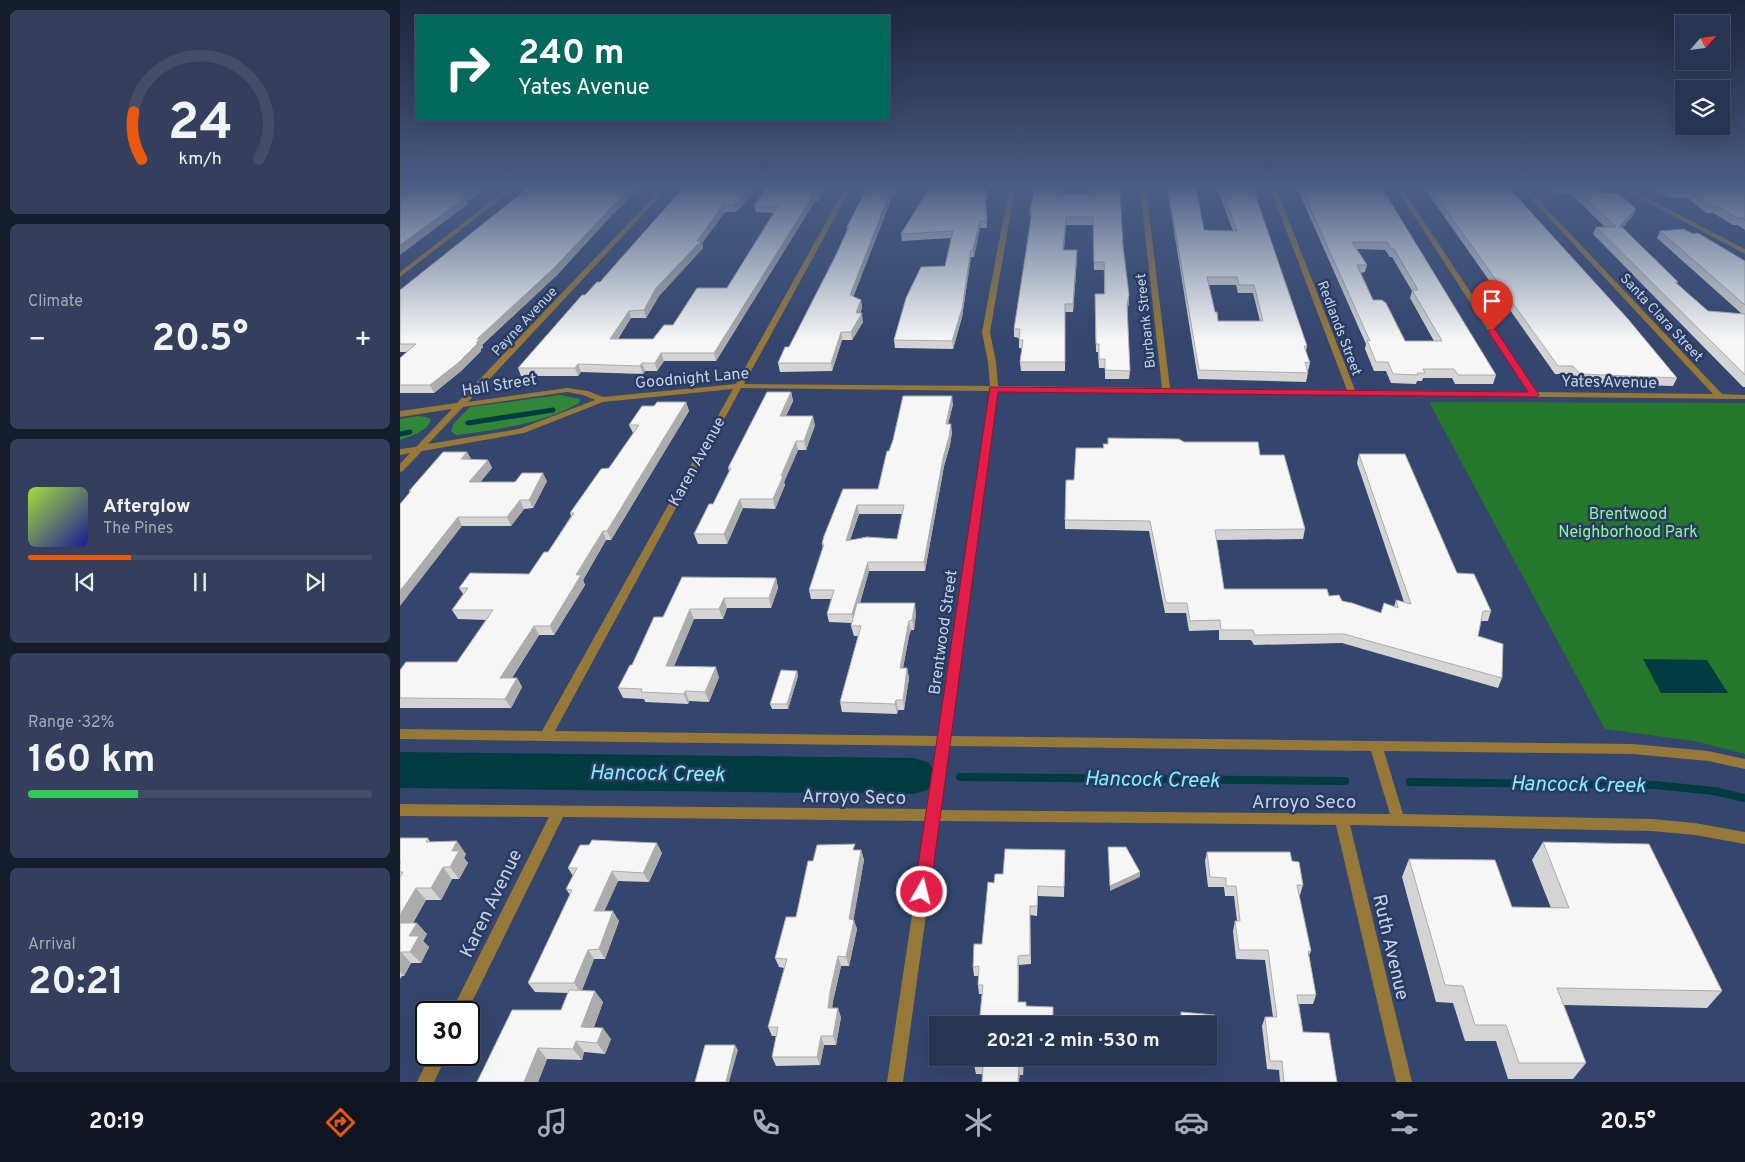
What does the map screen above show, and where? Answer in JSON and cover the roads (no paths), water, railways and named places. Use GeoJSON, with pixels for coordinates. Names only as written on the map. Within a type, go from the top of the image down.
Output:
{"type":"FeatureCollection","features":[{"type":"Feature","properties":{"kind":"street"},"geometry":{"type":"LineString","coordinates":[[400,274],[446,238]]}},
{"type":"Feature","properties":{"kind":"street","name":"Payne Avenue"},"geometry":{"type":"LineString","coordinates":[[400,470],[618,238]]}},
{"type":"Feature","properties":{"kind":"street","name":"Karen Avenue"},"geometry":{"type":"LineString","coordinates":[[546,735],[820,238]]}},
{"type":"Feature","properties":{"kind":"street","name":"Brentwood Street"},"geometry":{"type":"LineString","coordinates":[[895,1082],[994,389],[992,362],[986,332],[1003,238]]}},
{"type":"Feature","properties":{"kind":"street","name":"Burbank Street"},"geometry":{"type":"LineString","coordinates":[[1149,238],[1166,391]]}},
{"type":"Feature","properties":{"kind":"street","name":"Redlands Street"},"geometry":{"type":"LineString","coordinates":[[1293,238],[1352,392]]}},
{"type":"Feature","properties":{"kind":"street"},"geometry":{"type":"LineString","coordinates":[[1432,238],[1534,395]]}},
{"type":"Feature","properties":{"kind":"street","name":"Santa Clara Street"},"geometry":{"type":"LineString","coordinates":[[1571,238],[1720,397]]}},
{"type":"Feature","properties":{"kind":"street"},"geometry":{"type":"LineString","coordinates":[[1719,238],[1745,252]]}},
{"type":"Feature","properties":{"kind":"street","name":"Goodnight Lane"},"geometry":{"type":"LineString","coordinates":[[400,452],[521,431],[602,400],[738,386],[994,389]]}},
{"type":"Feature","properties":{"kind":"street","name":"Yates Avenue"},"geometry":{"type":"LineString","coordinates":[[994,389],[1745,397]]}},
{"type":"Feature","properties":{"kind":"street","name":"Hall Street"},"geometry":{"type":"LineString","coordinates":[[400,414],[567,390],[585,393],[602,400]]}},
{"type":"Feature","properties":{"kind":"street"},"geometry":{"type":"LineString","coordinates":[[400,734],[1642,750],[1708,756],[1745,764]]}},
{"type":"Feature","properties":{"kind":"street"},"geometry":{"type":"LineString","coordinates":[[1376,747],[1398,820]]}},
{"type":"Feature","properties":{"kind":"street","name":"Arroyo Seco"},"geometry":{"type":"LineString","coordinates":[[400,810],[1398,820],[1652,825],[1695,829],[1745,838]]}},
{"type":"Feature","properties":{"kind":"street","name":"Karen Avenue"},"geometry":{"type":"LineString","coordinates":[[465,1001],[559,811]]}},
{"type":"Feature","properties":{"kind":"street","name":"Ruth Avenue"},"geometry":{"type":"LineString","coordinates":[[1342,820],[1404,1082]]}},
{"type":"Feature","properties":{"kind":"street"},"geometry":{"type":"LineString","coordinates":[[425,1082],[433,1066]]}},
{"type":"Feature","properties":{"kind":"waterway"},"geometry":{"type":"LineString","coordinates":[[468,423],[553,410]]}},
{"type":"Feature","properties":{"kind":"waterway"},"geometry":{"type":"LineString","coordinates":[[400,434],[410,432]]}},
{"type":"Feature","properties":{"kind":"waterway","name":"Hancock Creek"},"geometry":{"type":"LineString","coordinates":[[400,770],[914,776]]}},
{"type":"Feature","properties":{"kind":"waterway","name":"Hancock Creek"},"geometry":{"type":"LineString","coordinates":[[960,777],[1345,781]]}},
{"type":"Feature","properties":{"kind":"waterway","name":"Hancock Creek"},"geometry":{"type":"LineString","coordinates":[[1410,782],[1655,785],[1714,791],[1745,798]]}},
{"type":"Feature","properties":{"kind":"park label","name":"Brentwood Neighborhood Park"},"geometry":{"type":"Point","coordinates":[1628,522]}}]}
